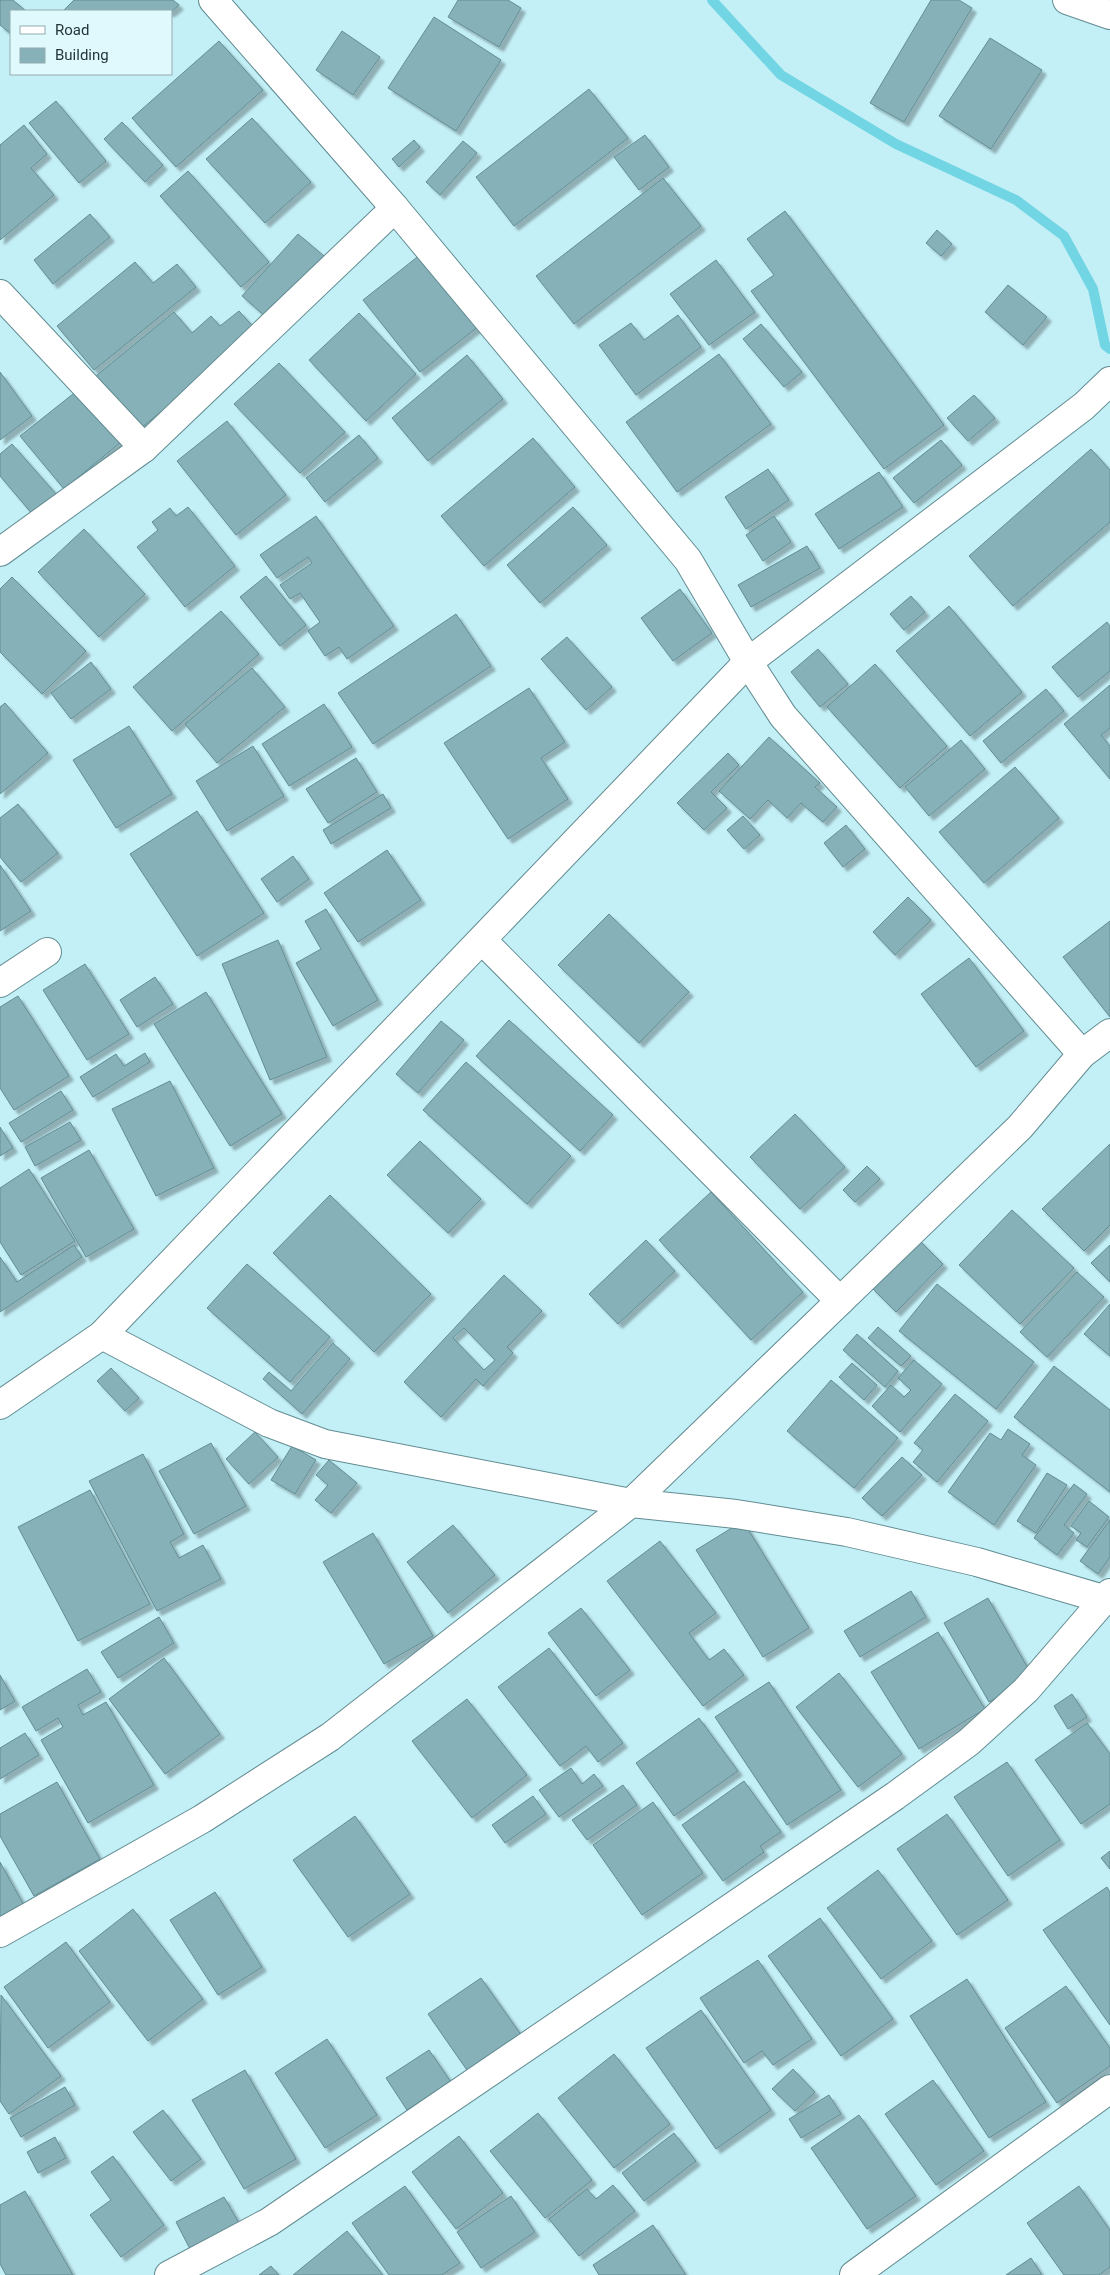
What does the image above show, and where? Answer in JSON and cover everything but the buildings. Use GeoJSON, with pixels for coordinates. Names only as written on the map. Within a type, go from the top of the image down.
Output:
{"type":"FeatureCollection","features":[{"type":"Feature","properties":{"kind":"street"},"geometry":{"type":"LineString","coordinates":[[213,0],[395,208],[688,560],[748,662],[783,716],[1082,1054]]}},
{"type":"Feature","properties":{"kind":"street"},"geometry":{"type":"LineString","coordinates":[[1067,0],[1110,15]]}},
{"type":"Feature","properties":{"kind":"street"},"geometry":{"type":"LineString","coordinates":[[0,552],[144,448],[395,208]]}},
{"type":"Feature","properties":{"kind":"street"},"geometry":{"type":"LineString","coordinates":[[0,294],[144,448]]}},
{"type":"Feature","properties":{"kind":"street"},"geometry":{"type":"LineString","coordinates":[[0,1405],[102,1335],[748,662],[1084,406],[1110,381]]}},
{"type":"Feature","properties":{"kind":"street"},"geometry":{"type":"LineString","coordinates":[[482,940],[840,1301]]}},
{"type":"Feature","properties":{"kind":"street"},"geometry":{"type":"LineString","coordinates":[[0,982],[47,952]]}},
{"type":"Feature","properties":{"kind":"street"},"geometry":{"type":"LineString","coordinates":[[0,1933],[202,1819],[330,1737],[631,1503],[1020,1127],[1082,1054],[1110,1033]]}},
{"type":"Feature","properties":{"kind":"street"},"geometry":{"type":"LineString","coordinates":[[102,1335],[268,1423],[325,1444],[631,1503],[736,1514],[847,1532],[977,1562],[1108,1598],[1026,1690],[969,1742],[895,1796],[269,2222],[169,2275]]}},
{"type":"Feature","properties":{"kind":"street"},"geometry":{"type":"LineString","coordinates":[[854,2275],[1110,2089]]}},
{"type":"Feature","properties":{"kind":"waterway"},"geometry":{"type":"LineString","coordinates":[[712,0],[781,75],[896,144],[1016,200],[1064,236],[1093,289],[1105,345],[1110,349]]}}]}
